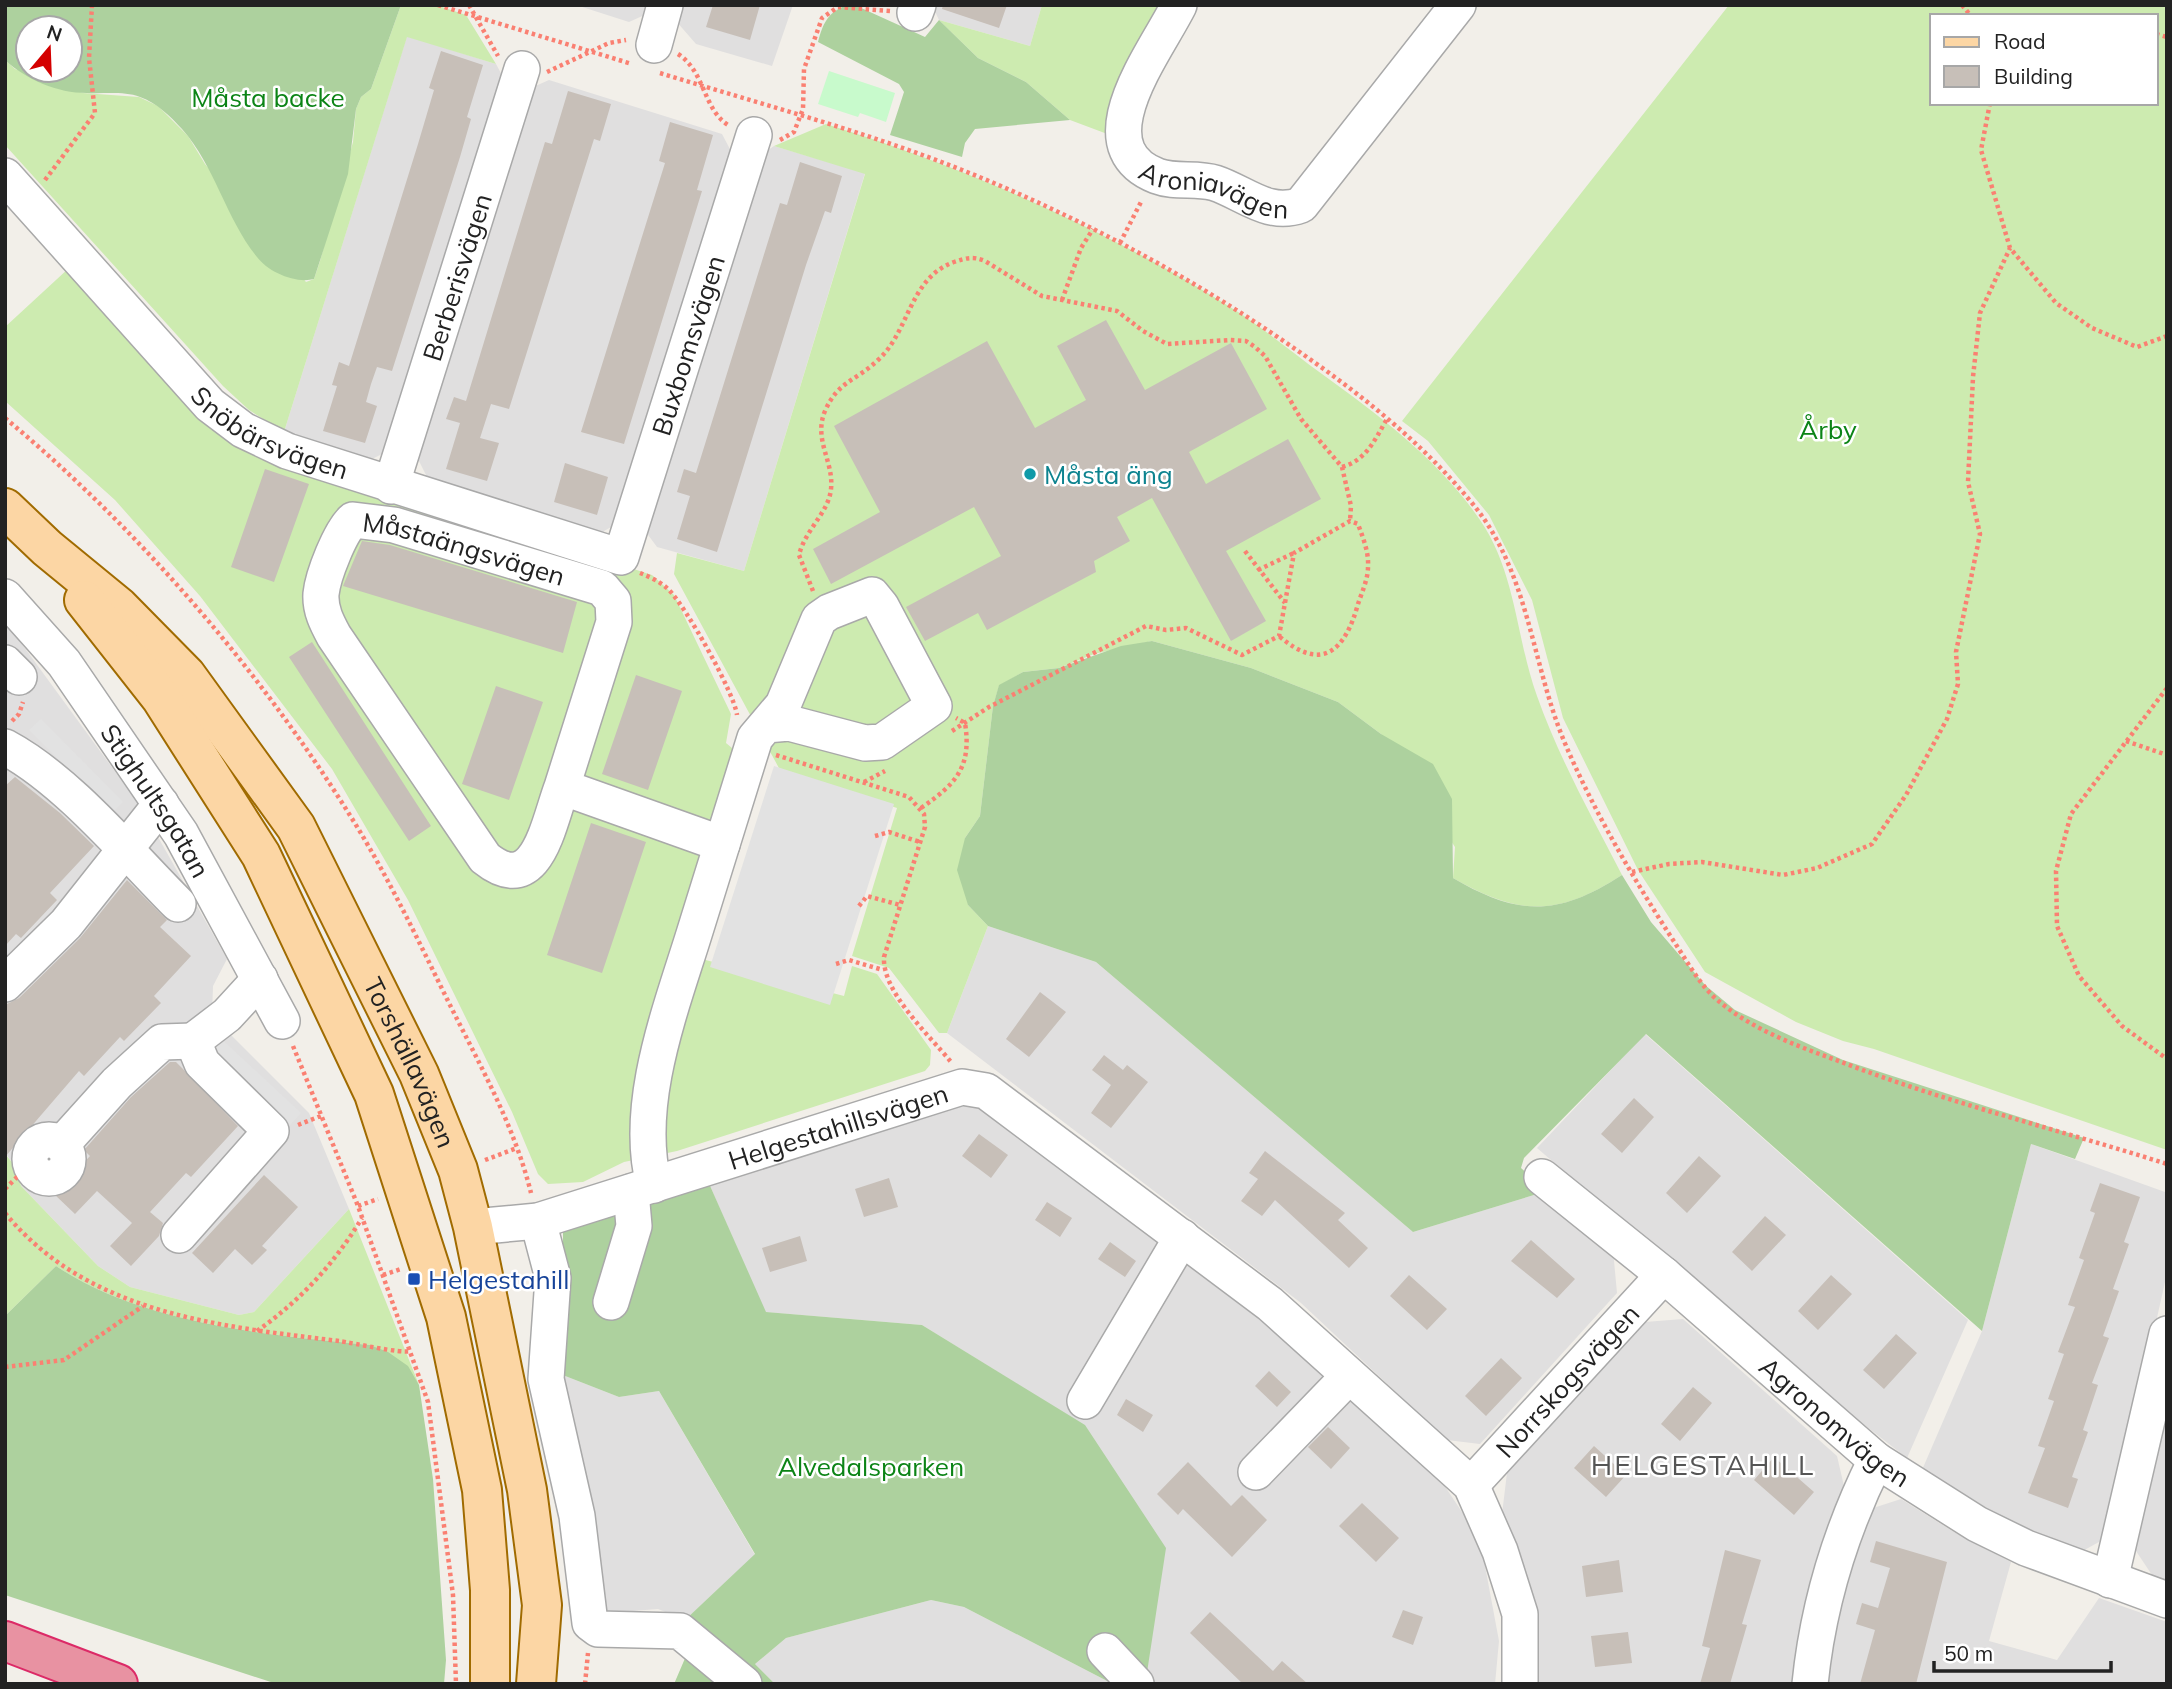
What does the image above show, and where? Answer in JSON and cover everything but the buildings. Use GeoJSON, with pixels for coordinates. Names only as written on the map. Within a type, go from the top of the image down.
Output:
{"type":"FeatureCollection","features":[{"type":"Feature","properties":{"kind":"highway"},"geometry":{"type":"LineString","coordinates":[[5,1641],[118,1684]]}},
{"type":"Feature","properties":{"kind":"main road","name":"Torshällavägen"},"geometry":{"type":"LineString","coordinates":[[5,508],[47,548],[119,607],[186,675],[296,827],[419,1073],[458,1170],[473,1227],[527,1490],[542,1605],[536,1684]]}},
{"type":"Feature","properties":{"kind":"main road","name":"Torshällavägen"},"geometry":{"type":"LineString","coordinates":[[47,548],[100,622],[161,698],[261,855],[374,1094],[414,1256],[446,1317],[482,1490],[490,1590],[490,1684]]}},
{"type":"Feature","properties":{"kind":"main road"},"geometry":{"type":"LineString","coordinates":[[414,1256],[473,1227]]}},
{"type":"Feature","properties":{"kind":"street"},"geometry":{"type":"LineString","coordinates":[[649,61],[665,5]]}},
{"type":"Feature","properties":{"kind":"street","name":"Aroniavägen"},"geometry":{"type":"LineString","coordinates":[[1179,5],[1129,99],[1123,117],[1122,133],[1126,149],[1138,164],[1154,175],[1209,181],[1272,209],[1283,210],[1301,205],[1458,5]]}},
{"type":"Feature","properties":{"kind":"street","name":"Berberisvägen"},"geometry":{"type":"LineString","coordinates":[[391,486],[522,69]]}},
{"type":"Feature","properties":{"kind":"street","name":"Buxbomsvägen"},"geometry":{"type":"LineString","coordinates":[[621,557],[754,135]]}},
{"type":"Feature","properties":{"kind":"street","name":"Snöbärsvägen"},"geometry":{"type":"LineString","coordinates":[[5,176],[210,405],[226,418],[287,451],[621,557]]}},
{"type":"Feature","properties":{"kind":"street","name":"Måstaängsvägen"},"geometry":{"type":"LineString","coordinates":[[353,520],[394,525],[601,588],[613,601],[614,622],[562,787],[536,857],[525,868],[514,873],[500,870],[485,858],[334,636],[324,616],[321,594],[342,530],[353,520]]}},
{"type":"Feature","properties":{"kind":"street"},"geometry":{"type":"LineString","coordinates":[[611,1302],[642,1189],[647,1157],[646,1130],[663,1037],[722,844],[759,736],[783,705],[808,641],[820,619],[829,612],[872,595],[881,606],[939,721],[882,741],[865,743],[789,723],[759,736]]}},
{"type":"Feature","properties":{"kind":"street","name":"Stighultsgatan"},"geometry":{"type":"LineString","coordinates":[[5,597],[64,663],[157,809],[181,834],[282,1021]]}},
{"type":"Feature","properties":{"kind":"street"},"geometry":{"type":"LineString","coordinates":[[7,740],[178,904]]}},
{"type":"Feature","properties":{"kind":"street"},"geometry":{"type":"LineString","coordinates":[[562,787],[722,844]]}},
{"type":"Feature","properties":{"kind":"street"},"geometry":{"type":"LineString","coordinates":[[5,984],[66,924],[157,809]]}},
{"type":"Feature","properties":{"kind":"street"},"geometry":{"type":"LineString","coordinates":[[30,1164],[39,1175],[54,1177],[65,1170],[69,1156],[62,1144],[117,1083],[162,1042],[206,1031],[260,979]]}},
{"type":"Feature","properties":{"kind":"street"},"geometry":{"type":"LineString","coordinates":[[179,1236],[271,1131],[202,1063],[206,1031]]}},
{"type":"Feature","properties":{"kind":"street","name":"Helgestahillsvägen"},"geometry":{"type":"LineString","coordinates":[[473,1227],[538,1221],[962,1087],[986,1091],[1270,1304],[1471,1485],[1500,1551],[1520,1614],[1520,1684]]}},
{"type":"Feature","properties":{"kind":"street","name":"Agronomvägen"},"geometry":{"type":"LineString","coordinates":[[1542,1177],[1664,1275],[1876,1460],[1977,1524],[2026,1548],[2167,1600]]}},
{"type":"Feature","properties":{"kind":"street"},"geometry":{"type":"LineString","coordinates":[[538,1221],[553,1278],[547,1379],[577,1516],[590,1623],[598,1629],[680,1630],[744,1684]]}},
{"type":"Feature","properties":{"kind":"street"},"geometry":{"type":"LineString","coordinates":[[1085,1401],[1182,1237]]}},
{"type":"Feature","properties":{"kind":"street","name":"Norrskogsvägen"},"geometry":{"type":"LineString","coordinates":[[1471,1485],[1664,1275]]}},
{"type":"Feature","properties":{"kind":"street"},"geometry":{"type":"LineString","coordinates":[[2110,1580],[2167,1334]]}},
{"type":"Feature","properties":{"kind":"street"},"geometry":{"type":"LineString","coordinates":[[1255,1472],[1349,1376]]}},
{"type":"Feature","properties":{"kind":"street"},"geometry":{"type":"LineString","coordinates":[[1810,1684],[1825,1595],[1852,1509],[1876,1460]]}},
{"type":"Feature","properties":{"kind":"street"},"geometry":{"type":"LineString","coordinates":[[1105,1651],[1136,1684]]}},
{"type":"Feature","properties":{"kind":"path"},"geometry":{"type":"LineString","coordinates":[[39,189],[95,113],[89,58],[92,5]]}},
{"type":"Feature","properties":{"kind":"path"},"geometry":{"type":"LineString","coordinates":[[438,5],[590,51],[649,61],[681,55],[695,69],[716,114],[724,123],[774,140],[788,138],[794,132],[800,117],[804,69],[815,33],[826,13],[838,7],[857,6],[917,9]]}},
{"type":"Feature","properties":{"kind":"path"},"geometry":{"type":"LineString","coordinates":[[468,5],[500,59],[522,69],[544,73],[590,51],[623,40],[649,61],[703,86],[959,169],[1093,229],[1269,331],[1387,419],[1457,486],[1499,544],[1525,607],[1564,742],[1632,872],[1711,995],[1736,1014],[1794,1043],[1887,1080],[2167,1164]]}},
{"type":"Feature","properties":{"kind":"path"},"geometry":{"type":"LineString","coordinates":[[1990,105],[1981,150],[2010,248],[2056,303],[2092,328],[2137,346],[2167,336]]}},
{"type":"Feature","properties":{"kind":"path"},"geometry":{"type":"LineString","coordinates":[[1120,243],[1154,175]]}},
{"type":"Feature","properties":{"kind":"path"},"geometry":{"type":"LineString","coordinates":[[1062,300],[1081,248],[1093,229]]}},
{"type":"Feature","properties":{"kind":"path"},"geometry":{"type":"LineString","coordinates":[[1632,872],[1669,863],[1702,862],[1783,875],[1817,868],[1872,844],[1906,795],[1947,719],[1958,684],[1956,652],[1980,534],[1969,482],[1973,377],[1980,313],[2010,248]]}},
{"type":"Feature","properties":{"kind":"path"},"geometry":{"type":"LineString","coordinates":[[829,612],[815,594],[799,555],[808,530],[825,509],[831,493],[832,482],[820,433],[824,414],[835,392],[877,361],[886,350],[918,290],[929,277],[945,265],[976,257],[1042,296],[1117,310],[1143,331],[1167,344],[1246,341],[1265,356],[1301,419],[1342,467],[1351,506],[1350,521]]}},
{"type":"Feature","properties":{"kind":"path"},"geometry":{"type":"LineString","coordinates":[[5,418],[38,446]]}},
{"type":"Feature","properties":{"kind":"path"},"geometry":{"type":"LineString","coordinates":[[1342,467],[1352,464],[1370,450],[1387,419]]}},
{"type":"Feature","properties":{"kind":"path"},"geometry":{"type":"LineString","coordinates":[[1258,570],[1350,521]]}},
{"type":"Feature","properties":{"kind":"path"},"geometry":{"type":"LineString","coordinates":[[1279,636],[1299,651],[1312,655],[1334,651],[1343,640],[1353,620],[1368,569],[1358,524],[1350,521]]}},
{"type":"Feature","properties":{"kind":"path"},"geometry":{"type":"LineString","coordinates":[[1245,551],[1286,604]]}},
{"type":"Feature","properties":{"kind":"path"},"geometry":{"type":"LineString","coordinates":[[1279,636],[1294,553]]}},
{"type":"Feature","properties":{"kind":"path"},"geometry":{"type":"LineString","coordinates":[[621,557],[625,565],[664,585],[676,599],[733,700],[737,720],[735,738],[742,744],[759,736],[864,782],[909,797],[921,808],[925,820],[920,842],[884,957],[883,970],[912,1016],[961,1074],[962,1087]]}},
{"type":"Feature","properties":{"kind":"path"},"geometry":{"type":"LineString","coordinates":[[939,721],[965,723],[1001,701],[1146,626],[1166,630],[1186,628],[1242,655],[1279,636]]}},
{"type":"Feature","properties":{"kind":"path"},"geometry":{"type":"LineString","coordinates":[[7,740],[23,704],[12,670]]}},
{"type":"Feature","properties":{"kind":"path"},"geometry":{"type":"LineString","coordinates":[[2167,688],[2071,814],[2056,871],[2057,926],[2079,976],[2122,1026],[2167,1059]]}},
{"type":"Feature","properties":{"kind":"path"},"geometry":{"type":"LineString","coordinates":[[939,721],[965,723]]}},
{"type":"Feature","properties":{"kind":"path"},"geometry":{"type":"LineString","coordinates":[[921,808],[951,783],[962,769],[968,744],[965,723]]}},
{"type":"Feature","properties":{"kind":"path"},"geometry":{"type":"LineString","coordinates":[[2126,741],[2167,755]]}},
{"type":"Feature","properties":{"kind":"path"},"geometry":{"type":"LineString","coordinates":[[864,782],[889,769]]}},
{"type":"Feature","properties":{"kind":"path"},"geometry":{"type":"LineString","coordinates":[[875,836],[889,832],[920,842]]}},
{"type":"Feature","properties":{"kind":"path"},"geometry":{"type":"LineString","coordinates":[[859,906],[867,896],[900,905]]}},
{"type":"Feature","properties":{"kind":"path"},"geometry":{"type":"LineString","coordinates":[[836,964],[849,960],[883,970]]}},
{"type":"Feature","properties":{"kind":"path"},"geometry":{"type":"LineString","coordinates":[[282,1021],[313,1088],[428,1402],[453,1595],[456,1684]]}},
{"type":"Feature","properties":{"kind":"path"},"geometry":{"type":"LineString","coordinates":[[474,1164],[517,1148]]}},
{"type":"Feature","properties":{"kind":"path"},"geometry":{"type":"LineString","coordinates":[[5,1189],[30,1164]]}},
{"type":"Feature","properties":{"kind":"path"},"geometry":{"type":"LineString","coordinates":[[358,1206],[384,1196]]}},
{"type":"Feature","properties":{"kind":"path"},"geometry":{"type":"LineString","coordinates":[[5,1213],[37,1246],[68,1270],[96,1286],[144,1306],[190,1319],[257,1331],[370,1345],[405,1353],[411,1351]]}},
{"type":"Feature","properties":{"kind":"path"},"geometry":{"type":"LineString","coordinates":[[257,1331],[309,1288],[342,1251],[362,1217]]}},
{"type":"Feature","properties":{"kind":"path"},"geometry":{"type":"LineString","coordinates":[[383,1275],[414,1256]]}},
{"type":"Feature","properties":{"kind":"path"},"geometry":{"type":"LineString","coordinates":[[5,1367],[64,1360],[144,1306]]}},
{"type":"Feature","properties":{"kind":"shaded area"},"geometry":{"type":"Polygon","coordinates":[[[576,5],[652,5],[649,13],[629,22],[576,5]]]}},
{"type":"Feature","properties":{"kind":"shaded area"},"geometry":{"type":"Polygon","coordinates":[[[681,5],[793,5],[772,66],[696,44],[676,21],[681,5]]]}},
{"type":"Feature","properties":{"kind":"shaded area"},"geometry":{"type":"Polygon","coordinates":[[[932,5],[1042,5],[1030,46],[939,20],[932,5]]]}},
{"type":"Feature","properties":{"kind":"shaded area"},"geometry":{"type":"Polygon","coordinates":[[[407,36],[496,64],[504,79],[388,451],[366,462],[284,432],[407,36]]]}},
{"type":"Feature","properties":{"kind":"shaded area"},"geometry":{"type":"Polygon","coordinates":[[[549,80],[722,134],[732,153],[618,523],[599,534],[429,481],[418,459],[531,88],[549,80]]]}},
{"type":"Feature","properties":{"kind":"shaded area"},"geometry":{"type":"Polygon","coordinates":[[[774,146],[865,173],[744,571],[657,547],[643,528],[761,155],[774,146]]]}},
{"type":"Feature","properties":{"kind":"shaded area"},"geometry":{"type":"Polygon","coordinates":[[[5,621],[141,807],[227,959],[213,986],[212,1016],[309,1113],[349,1209],[254,1312],[239,1315],[130,1287],[98,1266],[21,1186],[16,1167],[5,1153],[5,621]]]}},
{"type":"Feature","properties":{"kind":"shaded area"},"geometry":{"type":"Polygon","coordinates":[[[41,719],[123,802],[112,813],[29,730],[41,719]]]}},
{"type":"Feature","properties":{"kind":"shaded area"},"geometry":{"type":"Polygon","coordinates":[[[774,766],[894,804],[830,1005],[710,967],[774,766]]]}},
{"type":"Feature","properties":{"kind":"shaded area"},"geometry":{"type":"Polygon","coordinates":[[[988,926],[1096,962],[1413,1232],[1547,1191],[1613,1250],[1617,1293],[1480,1444],[1447,1440],[1301,1303],[947,1033],[988,926]]]}},
{"type":"Feature","properties":{"kind":"shaded area"},"geometry":{"type":"Polygon","coordinates":[[[215,1033],[301,1113],[290,1125],[204,1045],[215,1033]]]}},
{"type":"Feature","properties":{"kind":"shaded area"},"geometry":{"type":"Polygon","coordinates":[[[1645,1034],[1968,1320],[1907,1458],[1804,1378],[1537,1148],[1645,1034]]]}},
{"type":"Feature","properties":{"kind":"shaded area"},"geometry":{"type":"Polygon","coordinates":[[[962,1094],[1236,1286],[1430,1464],[1480,1539],[1499,1641],[1495,1684],[1115,1684],[1085,1426],[922,1325],[765,1312],[707,1179],[962,1094]]]}},
{"type":"Feature","properties":{"kind":"shaded area"},"geometry":{"type":"Polygon","coordinates":[[[2031,1144],[2165,1192],[2167,1196],[2167,1273],[2108,1537],[2079,1553],[2006,1519],[1922,1470],[1982,1331],[2031,1144]]]}},
{"type":"Feature","properties":{"kind":"shaded area"},"geometry":{"type":"Polygon","coordinates":[[[1683,1319],[1837,1456],[1844,1486],[1820,1561],[1796,1684],[1533,1684],[1502,1514],[1507,1473],[1645,1322],[1683,1319]]]}},
{"type":"Feature","properties":{"kind":"shaded area"},"geometry":{"type":"Polygon","coordinates":[[[555,1372],[619,1397],[659,1391],[755,1555],[685,1620],[658,1609],[607,1613],[595,1607],[555,1372]]]}},
{"type":"Feature","properties":{"kind":"shaded area"},"geometry":{"type":"Polygon","coordinates":[[[2167,1398],[2167,1585],[2156,1581],[2134,1548],[2167,1398]]]}},
{"type":"Feature","properties":{"kind":"shaded area"},"geometry":{"type":"Polygon","coordinates":[[[1901,1499],[1954,1532],[2011,1562],[1989,1641],[2057,1660],[2099,1598],[2167,1622],[2167,1684],[1825,1684],[1834,1627],[1867,1510],[1901,1499]]]}},
{"type":"Feature","properties":{"kind":"shaded area"},"geometry":{"type":"Polygon","coordinates":[[[931,1600],[964,1607],[1113,1684],[775,1684],[755,1664],[786,1638],[931,1600]]]}},
{"type":"Feature","properties":{"kind":"green space","name":"Måsta backe"},"geometry":{"type":"Polygon","coordinates":[[[5,5],[401,5],[371,89],[361,97],[356,109],[348,174],[314,279],[299,280],[283,276],[257,257],[237,226],[203,159],[177,124],[158,106],[127,94],[65,91],[45,84],[84,84],[84,14],[14,14],[14,67],[5,60],[5,5]]]}},
{"type":"Feature","properties":{"kind":"green space"},"geometry":{"type":"Polygon","coordinates":[[[401,5],[436,5],[466,15],[496,64],[407,37],[284,432],[249,410],[223,386],[5,145],[5,60],[14,68],[14,84],[58,84],[83,93],[139,97],[158,106],[188,136],[205,164],[306,282],[314,279],[320,261],[353,142],[356,109],[361,97],[371,89],[401,5]]]}},
{"type":"Feature","properties":{"kind":"green space"},"geometry":{"type":"Polygon","coordinates":[[[1042,5],[1175,5],[1126,141],[1070,120],[1026,82],[978,58],[939,20],[1030,46],[1042,5]]]}},
{"type":"Feature","properties":{"kind":"green space","name":"Årby"},"geometry":{"type":"Polygon","coordinates":[[[1729,5],[2167,5],[2167,1150],[1874,1049],[1843,1041],[1796,1022],[1705,972],[1638,870],[1563,718],[1532,600],[1489,515],[1428,441],[1402,421],[1729,5]]]}},
{"type":"Feature","properties":{"kind":"green space"},"geometry":{"type":"Polygon","coordinates":[[[845,6],[859,7],[925,37],[939,20],[978,58],[1026,82],[1070,120],[975,129],[965,143],[962,157],[890,135],[904,92],[899,84],[818,42],[827,20],[845,6]]]}},
{"type":"Feature","properties":{"kind":"green space"},"geometry":{"type":"Polygon","coordinates":[[[829,71],[895,93],[886,122],[860,113],[858,117],[818,104],[829,71]]]}},
{"type":"Feature","properties":{"kind":"green space"},"geometry":{"type":"Polygon","coordinates":[[[826,124],[986,182],[1140,254],[1249,319],[1407,440],[1464,498],[1492,540],[1508,583],[1537,696],[1576,787],[1622,875],[1577,899],[1557,904],[1518,905],[1477,891],[1453,878],[1455,847],[1381,734],[1338,702],[1251,668],[1152,641],[1094,654],[1059,668],[1023,672],[999,686],[993,706],[980,816],[965,838],[968,905],[988,926],[947,1033],[939,1033],[889,968],[852,956],[897,808],[780,770],[674,574],[677,553],[744,571],[865,174],[774,146],[826,124]]]}},
{"type":"Feature","properties":{"kind":"green space"},"geometry":{"type":"Polygon","coordinates":[[[69,268],[253,445],[652,575],[674,595],[731,714],[726,743],[738,753],[675,952],[844,996],[852,966],[877,974],[931,1050],[930,1065],[925,1071],[677,1151],[624,1162],[583,1182],[548,1184],[538,1174],[512,1112],[408,900],[332,769],[200,596],[115,500],[5,401],[5,327],[69,268]]]}},
{"type":"Feature","properties":{"kind":"green space"},"geometry":{"type":"Polygon","coordinates":[[[1152,641],[1251,668],[1338,702],[1381,734],[1433,764],[1452,799],[1453,878],[1476,891],[1518,905],[1557,904],[1577,899],[1622,875],[1651,922],[1705,985],[1735,1010],[1843,1060],[2084,1138],[2075,1159],[2031,1144],[1982,1331],[1646,1034],[1524,1158],[1521,1168],[1547,1191],[1413,1232],[1096,962],[988,926],[968,905],[957,870],[965,838],[980,816],[993,706],[999,685],[1023,672],[1059,668],[1121,646],[1152,641]]]}},
{"type":"Feature","properties":{"kind":"green space"},"geometry":{"type":"Polygon","coordinates":[[[5,1154],[16,1167],[21,1186],[98,1266],[130,1287],[239,1315],[254,1312],[349,1209],[419,1385],[398,1360],[370,1345],[249,1331],[167,1314],[90,1286],[56,1266],[5,1316],[5,1154]]]}},
{"type":"Feature","properties":{"kind":"green space","name":"Alvedalsparken"},"geometry":{"type":"Polygon","coordinates":[[[707,1179],[766,1312],[922,1325],[1085,1425],[1166,1548],[1146,1679],[1113,1684],[964,1607],[931,1600],[786,1638],[755,1664],[775,1684],[674,1684],[686,1656],[685,1620],[755,1554],[659,1391],[619,1397],[555,1372],[563,1317],[563,1222],[707,1179]]]}},
{"type":"Feature","properties":{"kind":"green space"},"geometry":{"type":"Polygon","coordinates":[[[56,1266],[90,1286],[167,1314],[249,1331],[370,1345],[388,1352],[408,1366],[419,1385],[433,1479],[446,1660],[444,1684],[277,1684],[5,1595],[5,1316],[56,1266]]]}},
{"type":"Feature","properties":{"kind":"place","name":"Måsta äng"},"geometry":{"type":"Point","coordinates":[1030,474]}},
{"type":"Feature","properties":{"kind":"place","name":"Helgestahill"},"geometry":{"type":"Point","coordinates":[414,1279]}},
{"type":"Feature","properties":{"kind":"district","name":"HELGESTAHILL"},"geometry":{"type":"Point","coordinates":[1703,1464]}}]}
